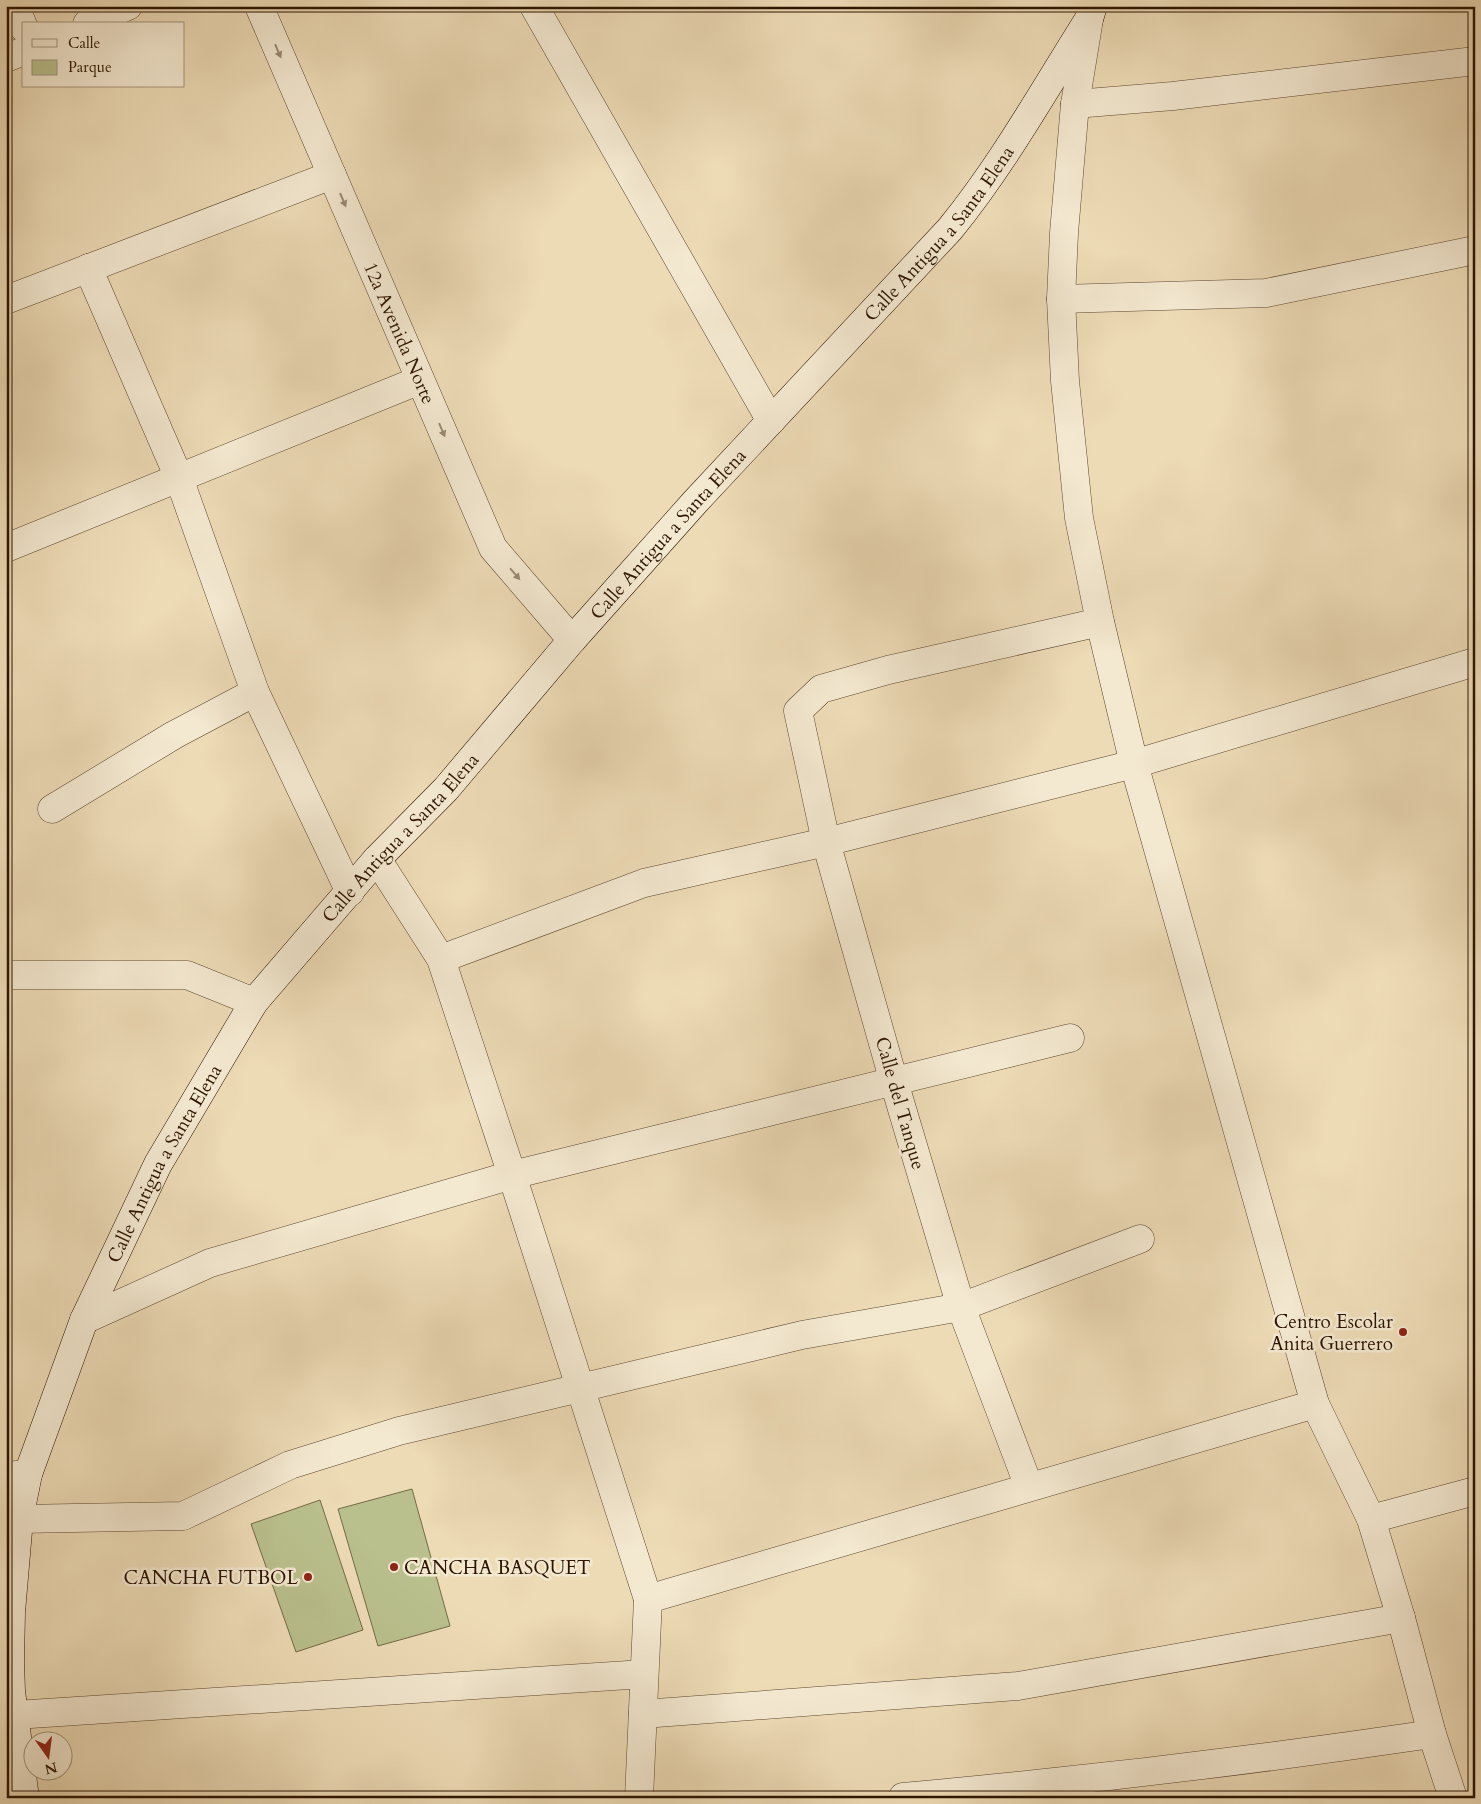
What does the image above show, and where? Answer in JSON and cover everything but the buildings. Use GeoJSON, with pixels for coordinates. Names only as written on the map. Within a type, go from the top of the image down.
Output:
{"type":"FeatureCollection","features":[{"type":"Feature","properties":{"kind":"street"},"geometry":{"type":"LineString","coordinates":[[15,6],[22,23]]}},
{"type":"Feature","properties":{"kind":"street"},"geometry":{"type":"LineString","coordinates":[[92,22],[128,6]]}},
{"type":"Feature","properties":{"kind":"street","name":"12a Avenida Norte"},"geometry":{"type":"LineString","coordinates":[[259,6],[493,548],[572,640]]}},
{"type":"Feature","properties":{"kind":"street"},"geometry":{"type":"LineString","coordinates":[[534,6],[771,421]]}},
{"type":"Feature","properties":{"kind":"street"},"geometry":{"type":"LineString","coordinates":[[1091,13],[1075,104],[1064,233],[1061,299],[1065,381],[1079,518],[1100,622],[1134,764],[1314,1404],[1371,1519],[1401,1618],[1432,1734],[1453,1798]]}},
{"type":"Feature","properties":{"kind":"street","name":"Calle Antigua a Santa Elena"},"geometry":{"type":"LineString","coordinates":[[25,1798],[10,1662],[11,1612],[20,1518],[17,1475],[84,1320],[158,1164],[254,1002],[377,859],[446,789],[572,640],[695,502],[967,208],[1091,13]]}},
{"type":"Feature","properties":{"kind":"street"},"geometry":{"type":"LineString","coordinates":[[6,58],[22,52]]}},
{"type":"Feature","properties":{"kind":"street"},"geometry":{"type":"LineString","coordinates":[[1075,104],[1173,96],[1475,60]]}},
{"type":"Feature","properties":{"kind":"street"},"geometry":{"type":"LineString","coordinates":[[6,300],[332,175]]}},
{"type":"Feature","properties":{"kind":"street"},"geometry":{"type":"LineString","coordinates":[[1061,299],[1266,293],[1475,250]]}},
{"type":"Feature","properties":{"kind":"street"},"geometry":{"type":"LineString","coordinates":[[88,268],[179,478],[255,692],[350,892]]}},
{"type":"Feature","properties":{"kind":"street"},"geometry":{"type":"LineString","coordinates":[[6,548],[420,380]]}},
{"type":"Feature","properties":{"kind":"street","name":"Calle del Tanque"},"geometry":{"type":"LineString","coordinates":[[1028,1488],[961,1306],[894,1082],[826,842],[798,711],[821,689],[831,686],[888,670],[1100,622]]}},
{"type":"Feature","properties":{"kind":"street"},"geometry":{"type":"LineString","coordinates":[[441,960],[644,883],[826,842],[1134,764],[1475,662]]}},
{"type":"Feature","properties":{"kind":"street"},"geometry":{"type":"LineString","coordinates":[[52,809],[174,735],[255,692]]}},
{"type":"Feature","properties":{"kind":"street"},"geometry":{"type":"LineString","coordinates":[[377,859],[441,960],[648,1599],[639,1798]]}},
{"type":"Feature","properties":{"kind":"street"},"geometry":{"type":"LineString","coordinates":[[6,975],[187,975],[254,1002]]}},
{"type":"Feature","properties":{"kind":"street"},"geometry":{"type":"LineString","coordinates":[[84,1320],[210,1262],[512,1175],[1070,1038]]}},
{"type":"Feature","properties":{"kind":"street"},"geometry":{"type":"LineString","coordinates":[[20,1518],[183,1516],[290,1465],[399,1431],[580,1386],[802,1335],[961,1306],[1140,1239]]}},
{"type":"Feature","properties":{"kind":"street"},"geometry":{"type":"LineString","coordinates":[[648,1599],[1314,1404]]}},
{"type":"Feature","properties":{"kind":"street"},"geometry":{"type":"LineString","coordinates":[[1371,1519],[1475,1491]]}},
{"type":"Feature","properties":{"kind":"street"},"geometry":{"type":"LineString","coordinates":[[643,1714],[1018,1686],[1401,1618]]}},
{"type":"Feature","properties":{"kind":"street"},"geometry":{"type":"LineString","coordinates":[[15,1715],[644,1674]]}},
{"type":"Feature","properties":{"kind":"street"},"geometry":{"type":"LineString","coordinates":[[903,1798],[1090,1780],[1277,1757],[1432,1734]]}},
{"type":"Feature","properties":{"kind":"green space","name":"CANCHA BASQUET"},"geometry":{"type":"Polygon","coordinates":[[[412,1489],[450,1626],[378,1646],[338,1509],[412,1489]]]}},
{"type":"Feature","properties":{"kind":"green space","name":"CANCHA FUTBOL"},"geometry":{"type":"Polygon","coordinates":[[[320,1500],[363,1630],[296,1652],[251,1524],[320,1500]]]}},
{"type":"Feature","properties":{"kind":"place","name":"Centro Escolar Anita Guerrero"},"geometry":{"type":"Point","coordinates":[1403,1332]}},
{"type":"Feature","properties":{"kind":"place","name":"CANCHA BASQUET"},"geometry":{"type":"Point","coordinates":[394,1567]}},
{"type":"Feature","properties":{"kind":"place","name":"CANCHA FUTBOL"},"geometry":{"type":"Point","coordinates":[308,1577]}}]}
